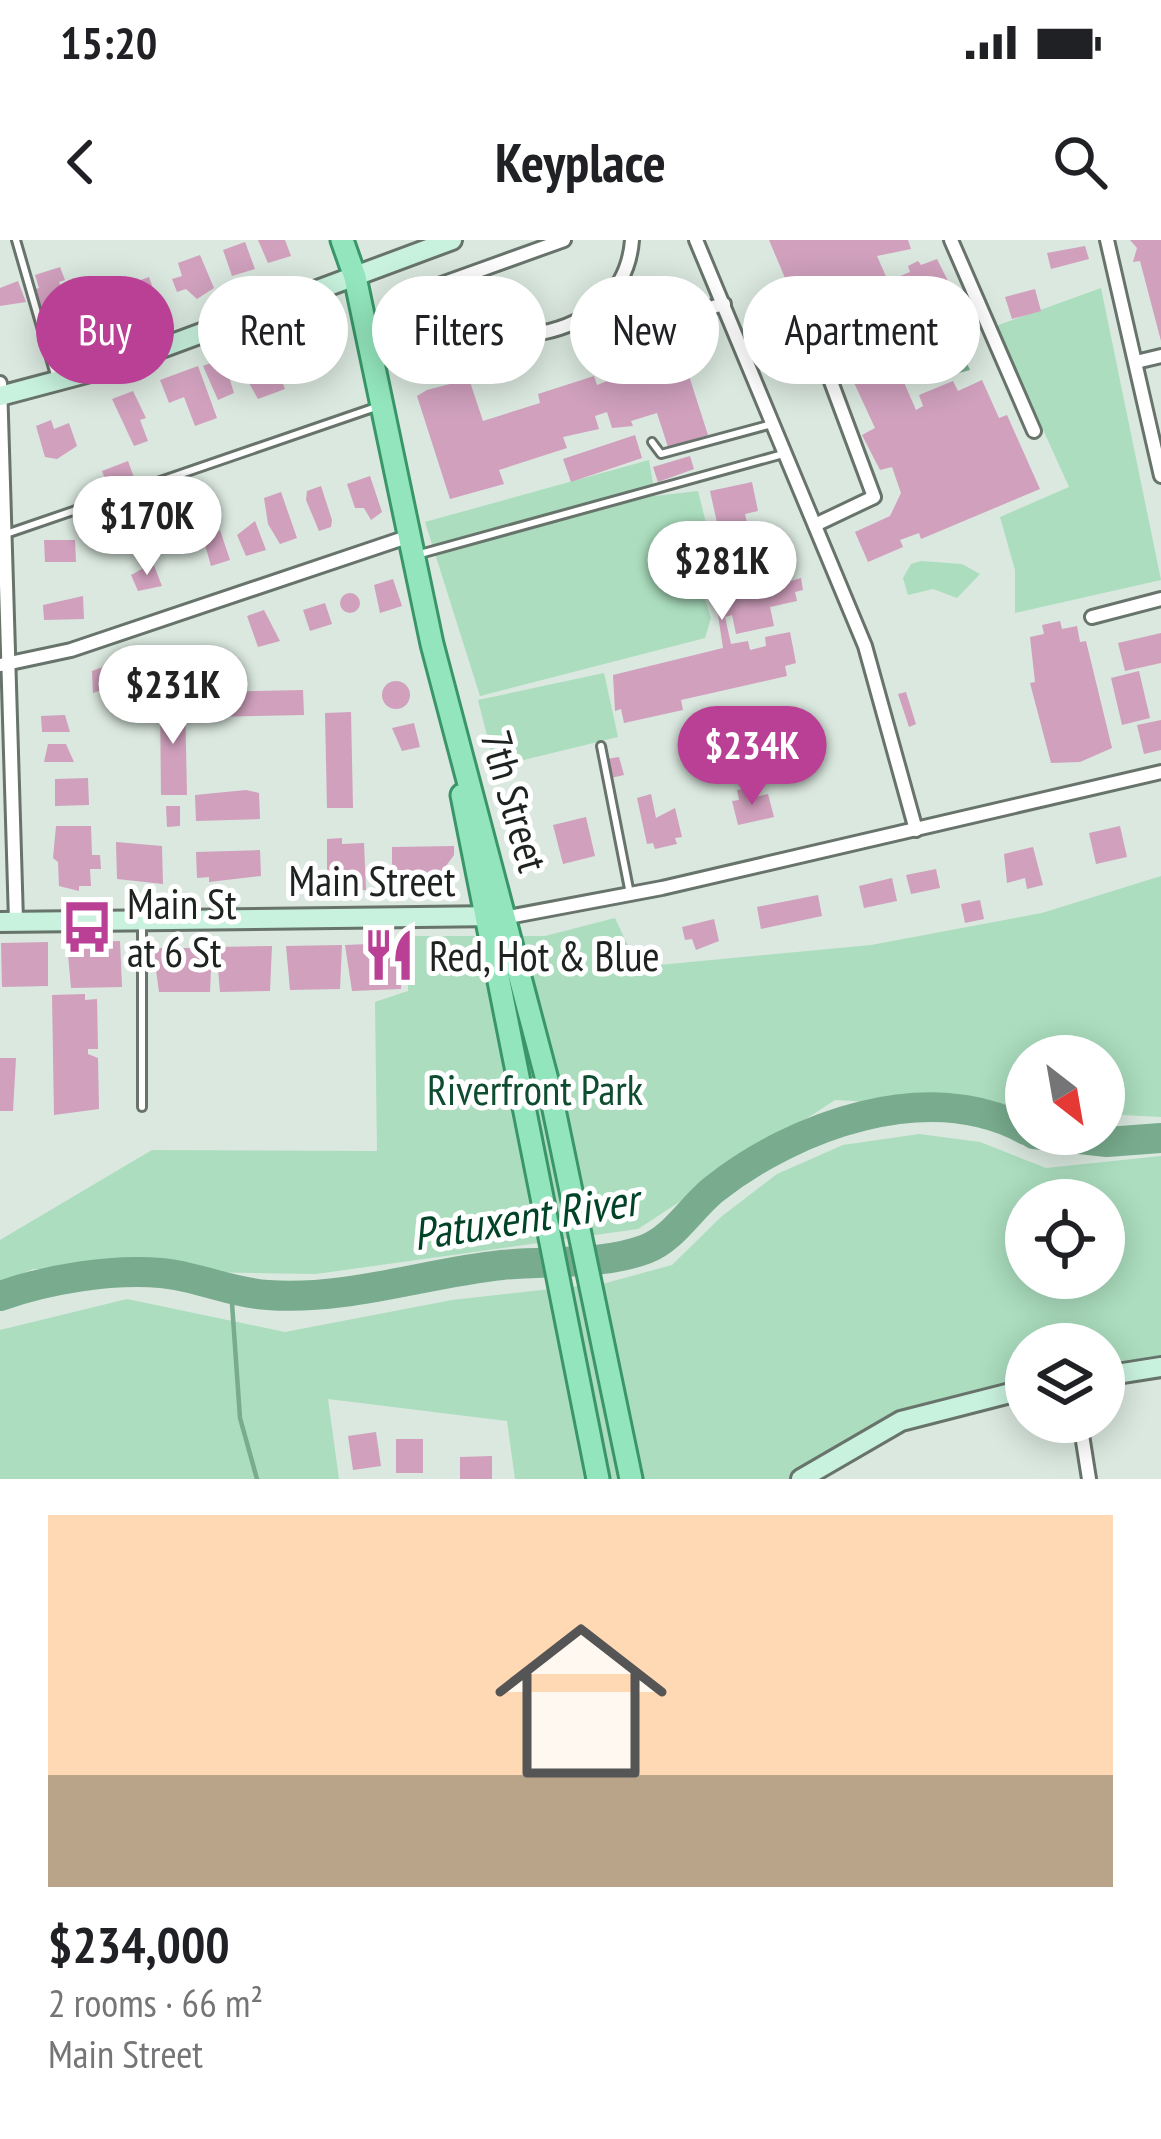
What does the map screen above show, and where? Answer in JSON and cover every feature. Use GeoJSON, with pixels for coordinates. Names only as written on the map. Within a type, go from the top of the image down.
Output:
{"type":"FeatureCollection","features":[{"type":"Feature","properties":{"kind":"main road","name":"7th Street"},"geometry":{"type":"LineString","coordinates":[[342,240],[355,277],[497,916],[562,1148],[631,1479]]}},
{"type":"Feature","properties":{"kind":"main road","name":"7th Street"},"geometry":{"type":"LineString","coordinates":[[497,916],[532,1155],[598,1479]]}},
{"type":"Feature","properties":{"kind":"street"},"geometry":{"type":"LineString","coordinates":[[174,342],[452,240]]}},
{"type":"Feature","properties":{"kind":"street"},"geometry":{"type":"LineString","coordinates":[[564,240],[411,295],[443,322],[495,339],[549,331],[570,321]]}},
{"type":"Feature","properties":{"kind":"street"},"geometry":{"type":"LineString","coordinates":[[620,276],[630,259],[632,240]]}},
{"type":"Feature","properties":{"kind":"street"},"geometry":{"type":"LineString","coordinates":[[696,240],[743,349]]}},
{"type":"Feature","properties":{"kind":"street"},"geometry":{"type":"LineString","coordinates":[[952,240],[967,276]]}},
{"type":"Feature","properties":{"kind":"street"},"geometry":{"type":"LineString","coordinates":[[1107,240],[1161,476]]}},
{"type":"Feature","properties":{"kind":"street"},"geometry":{"type":"LineString","coordinates":[[719,305],[724,304]]}},
{"type":"Feature","properties":{"kind":"street"},"geometry":{"type":"LineString","coordinates":[[980,308],[1034,431]]}},
{"type":"Feature","properties":{"kind":"street"},"geometry":{"type":"LineString","coordinates":[[1136,362],[1161,356]]}},
{"type":"Feature","properties":{"kind":"street"},"geometry":{"type":"LineString","coordinates":[[8,922],[1,391],[57,384]]}},
{"type":"Feature","properties":{"kind":"street"},"geometry":{"type":"LineString","coordinates":[[758,384],[868,658],[916,830]]}},
{"type":"Feature","properties":{"kind":"street"},"geometry":{"type":"LineString","coordinates":[[815,525],[874,497],[832,384]]}},
{"type":"Feature","properties":{"kind":"street"},"geometry":{"type":"LineString","coordinates":[[4,665],[71,650],[412,546]]}},
{"type":"Feature","properties":{"kind":"street"},"geometry":{"type":"LineString","coordinates":[[1092,617],[1161,599]]}},
{"type":"Feature","properties":{"kind":"street","name":"Main Street"},"geometry":{"type":"LineString","coordinates":[[8,922],[497,916],[630,894],[1161,772]]}},
{"type":"Feature","properties":{"kind":"street"},"geometry":{"type":"LineString","coordinates":[[1125,1373],[1161,1367]]}},
{"type":"Feature","properties":{"kind":"street"},"geometry":{"type":"LineString","coordinates":[[801,1479],[901,1421],[1005,1394]]}},
{"type":"Feature","properties":{"kind":"street"},"geometry":{"type":"LineString","coordinates":[[1083,1443],[1089,1479]]}},
{"type":"Feature","properties":{"kind":"lane"},"geometry":{"type":"LineString","coordinates":[[16,240],[36,310]]}},
{"type":"Feature","properties":{"kind":"lane"},"geometry":{"type":"LineString","coordinates":[[3,535],[382,404]]}},
{"type":"Feature","properties":{"kind":"lane"},"geometry":{"type":"LineString","coordinates":[[652,442],[661,454],[775,424]]}},
{"type":"Feature","properties":{"kind":"lane"},"geometry":{"type":"LineString","coordinates":[[412,546],[787,453]]}},
{"type":"Feature","properties":{"kind":"lane"},"geometry":{"type":"LineString","coordinates":[[602,746],[630,894]]}},
{"type":"Feature","properties":{"kind":"lane"},"geometry":{"type":"LineString","coordinates":[[142,920],[142,1107]]}},
{"type":"Feature","properties":{"kind":"green space"},"geometry":{"type":"Polygon","coordinates":[[[1101,288],[1161,580],[1015,613],[1015,570],[1000,517],[1069,487],[996,326],[1101,288]]]}},
{"type":"Feature","properties":{"kind":"green space"},"geometry":{"type":"Polygon","coordinates":[[[649,460],[655,496],[698,491],[722,587],[703,594],[711,618],[705,638],[480,696],[425,522],[649,460]]]}},
{"type":"Feature","properties":{"kind":"green space"},"geometry":{"type":"Polygon","coordinates":[[[911,564],[962,564],[980,574],[957,598],[933,589],[908,595],[903,578],[911,564]]]}},
{"type":"Feature","properties":{"kind":"green space"},"geometry":{"type":"Polygon","coordinates":[[[604,673],[618,737],[495,767],[478,700],[604,673]]]}},
{"type":"Feature","properties":{"kind":"green space","name":"Riverfront Park"},"geometry":{"type":"Polygon","coordinates":[[[1161,876],[1161,1117],[1125,1115],[1125,1035],[1005,1035],[1005,1109],[835,1100],[638,1229],[316,1274],[33,1269],[0,1284],[0,1240],[152,1150],[377,1151],[375,1002],[408,991],[408,936],[545,936],[615,918],[638,967],[871,945],[1042,913],[1161,876]]]}},
{"type":"Feature","properties":{"kind":"green space"},"geometry":{"type":"Polygon","coordinates":[[[919,1134],[980,1142],[1046,1168],[1161,1156],[1161,1367],[1125,1373],[1125,1323],[1005,1323],[1005,1394],[942,1406],[801,1479],[515,1479],[507,1421],[328,1399],[339,1479],[0,1479],[0,1330],[127,1299],[285,1332],[452,1300],[606,1283],[672,1265],[722,1216],[777,1174],[843,1145],[919,1134]]]}},
{"type":"Feature","properties":{"kind":"building"},"geometry":{"type":"Polygon","coordinates":[[[258,240],[285,240],[291,256],[268,263],[258,240]]]}},
{"type":"Feature","properties":{"kind":"building"},"geometry":{"type":"Polygon","coordinates":[[[769,240],[908,240],[911,249],[877,256],[886,276],[784,276],[769,240]]]}},
{"type":"Feature","properties":{"kind":"building"},"geometry":{"type":"Polygon","coordinates":[[[1130,240],[1161,240],[1161,341],[1140,261],[1133,262],[1137,248],[1130,240]]]}},
{"type":"Feature","properties":{"kind":"building"},"geometry":{"type":"Polygon","coordinates":[[[245,242],[255,269],[232,276],[223,250],[245,242]]]}},
{"type":"Feature","properties":{"kind":"building"},"geometry":{"type":"Polygon","coordinates":[[[1085,246],[1089,259],[1051,269],[1047,253],[1085,246]]]}},
{"type":"Feature","properties":{"kind":"building"},"geometry":{"type":"Polygon","coordinates":[[[200,255],[209,276],[198,276],[197,299],[186,289],[177,292],[174,278],[182,276],[178,263],[200,255]]]}},
{"type":"Feature","properties":{"kind":"building"},"geometry":{"type":"Polygon","coordinates":[[[937,259],[946,276],[900,276],[918,261],[921,265],[937,259]]]}},
{"type":"Feature","properties":{"kind":"building"},"geometry":{"type":"Polygon","coordinates":[[[60,267],[63,276],[36,278],[60,267]]]}},
{"type":"Feature","properties":{"kind":"building"},"geometry":{"type":"Polygon","coordinates":[[[18,281],[26,302],[0,306],[0,288],[18,281]]]}},
{"type":"Feature","properties":{"kind":"building"},"geometry":{"type":"Polygon","coordinates":[[[1035,289],[1041,311],[1012,319],[1005,297],[1035,289]]]}},
{"type":"Feature","properties":{"kind":"building"},"geometry":{"type":"Polygon","coordinates":[[[198,366],[198,384],[205,384],[217,418],[195,426],[184,397],[169,403],[162,384],[174,384],[174,375],[198,366]]]}},
{"type":"Feature","properties":{"kind":"building"},"geometry":{"type":"Polygon","coordinates":[[[982,380],[999,418],[1007,415],[1040,489],[921,539],[919,533],[900,540],[903,547],[868,562],[855,532],[890,516],[901,493],[892,467],[880,470],[862,435],[875,428],[855,384],[905,384],[916,410],[923,406],[919,395],[946,384],[954,384],[958,391],[982,380]]]}},
{"type":"Feature","properties":{"kind":"building"},"geometry":{"type":"Polygon","coordinates":[[[211,384],[231,384],[234,393],[218,400],[211,384]]]}},
{"type":"Feature","properties":{"kind":"building"},"geometry":{"type":"Polygon","coordinates":[[[250,384],[283,384],[285,389],[258,399],[250,384]]]}},
{"type":"Feature","properties":{"kind":"building"},"geometry":{"type":"Polygon","coordinates":[[[450,384],[471,384],[483,421],[540,403],[538,394],[570,384],[692,384],[708,435],[668,447],[657,413],[631,421],[633,426],[612,428],[607,412],[595,416],[599,429],[563,437],[567,448],[499,470],[504,484],[450,499],[417,396],[450,384]]]}},
{"type":"Feature","properties":{"kind":"building"},"geometry":{"type":"Polygon","coordinates":[[[133,391],[146,418],[140,420],[148,441],[134,446],[112,399],[133,391]]]}},
{"type":"Feature","properties":{"kind":"building"},"geometry":{"type":"Polygon","coordinates":[[[51,420],[54,429],[69,423],[77,446],[57,459],[45,457],[36,426],[51,420]]]}},
{"type":"Feature","properties":{"kind":"building"},"geometry":{"type":"Polygon","coordinates":[[[635,435],[642,458],[571,482],[563,459],[635,435]]]}},
{"type":"Feature","properties":{"kind":"building"},"geometry":{"type":"Polygon","coordinates":[[[690,456],[694,469],[658,482],[653,467],[690,456]]]}},
{"type":"Feature","properties":{"kind":"building"},"geometry":{"type":"Polygon","coordinates":[[[128,461],[137,486],[111,495],[102,471],[128,461]]]}},
{"type":"Feature","properties":{"kind":"building"},"geometry":{"type":"Polygon","coordinates":[[[370,476],[382,512],[371,520],[364,508],[355,508],[347,484],[370,476]]]}},
{"type":"Feature","properties":{"kind":"building"},"geometry":{"type":"Polygon","coordinates":[[[752,482],[758,511],[745,514],[749,531],[762,528],[765,577],[789,572],[791,581],[801,578],[803,590],[795,592],[797,601],[770,607],[774,626],[736,634],[732,615],[725,617],[731,644],[748,641],[750,650],[766,646],[765,637],[790,632],[796,663],[785,666],[787,676],[681,700],[683,710],[624,723],[621,709],[615,711],[613,675],[723,648],[714,589],[722,587],[712,538],[720,536],[710,491],[752,482]]]}},
{"type":"Feature","properties":{"kind":"building"},"geometry":{"type":"Polygon","coordinates":[[[321,486],[332,520],[331,527],[319,531],[306,500],[307,491],[321,486]]]}},
{"type":"Feature","properties":{"kind":"building"},"geometry":{"type":"Polygon","coordinates":[[[281,492],[297,538],[280,544],[268,524],[264,498],[281,492]]]}},
{"type":"Feature","properties":{"kind":"building"},"geometry":{"type":"Polygon","coordinates":[[[139,495],[145,512],[123,520],[117,503],[139,495]]]}},
{"type":"Feature","properties":{"kind":"building"},"geometry":{"type":"Polygon","coordinates":[[[255,521],[266,550],[246,556],[237,535],[255,521]]]}},
{"type":"Feature","properties":{"kind":"building"},"geometry":{"type":"Polygon","coordinates":[[[212,522],[215,532],[220,530],[230,560],[211,566],[204,541],[196,544],[191,528],[212,522]]]}},
{"type":"Feature","properties":{"kind":"building"},"geometry":{"type":"Polygon","coordinates":[[[44,540],[75,540],[76,562],[45,562],[44,540]]]}},
{"type":"Feature","properties":{"kind":"building"},"geometry":{"type":"Polygon","coordinates":[[[153,563],[162,586],[138,591],[131,575],[153,563]]]}},
{"type":"Feature","properties":{"kind":"building"},"geometry":{"type":"Polygon","coordinates":[[[393,579],[402,606],[380,613],[374,585],[393,579]]]}},
{"type":"Feature","properties":{"kind":"building"},"geometry":{"type":"Polygon","coordinates":[[[350,593],[360,603],[350,613],[340,603],[350,593]]]}},
{"type":"Feature","properties":{"kind":"building"},"geometry":{"type":"Polygon","coordinates":[[[83,596],[84,619],[44,620],[43,605],[83,596]]]}},
{"type":"Feature","properties":{"kind":"building"},"geometry":{"type":"Polygon","coordinates":[[[325,603],[332,624],[310,631],[303,610],[325,603]]]}},
{"type":"Feature","properties":{"kind":"building"},"geometry":{"type":"Polygon","coordinates":[[[264,610],[280,641],[258,647],[247,616],[264,610]]]}},
{"type":"Feature","properties":{"kind":"building"},"geometry":{"type":"Polygon","coordinates":[[[1060,621],[1062,629],[1077,626],[1080,642],[1086,641],[1112,748],[1080,762],[1051,763],[1030,683],[1035,682],[1030,637],[1044,634],[1042,625],[1060,621]]]}},
{"type":"Feature","properties":{"kind":"building"},"geometry":{"type":"Polygon","coordinates":[[[1161,633],[1161,663],[1125,671],[1118,643],[1161,633]]]}},
{"type":"Feature","properties":{"kind":"building"},"geometry":{"type":"Polygon","coordinates":[[[165,650],[168,657],[178,653],[185,668],[151,680],[141,658],[165,650]]]}},
{"type":"Feature","properties":{"kind":"building"},"geometry":{"type":"Polygon","coordinates":[[[119,661],[126,682],[93,693],[92,671],[119,661]]]}},
{"type":"Feature","properties":{"kind":"building"},"geometry":{"type":"Polygon","coordinates":[[[1139,671],[1150,718],[1122,725],[1111,678],[1139,671]]]}},
{"type":"Feature","properties":{"kind":"building"},"geometry":{"type":"Polygon","coordinates":[[[396,681],[406,685],[410,695],[406,705],[396,709],[386,705],[382,695],[386,685],[396,681]]]}},
{"type":"Feature","properties":{"kind":"building"},"geometry":{"type":"Polygon","coordinates":[[[303,690],[304,715],[209,717],[208,692],[303,690]]]}},
{"type":"Feature","properties":{"kind":"building"},"geometry":{"type":"Polygon","coordinates":[[[906,692],[916,724],[909,727],[898,694],[906,692]]]}},
{"type":"Feature","properties":{"kind":"building"},"geometry":{"type":"Polygon","coordinates":[[[160,699],[185,699],[187,795],[161,795],[160,699]]]}},
{"type":"Feature","properties":{"kind":"building"},"geometry":{"type":"Polygon","coordinates":[[[351,712],[353,808],[327,808],[325,713],[351,712]]]}},
{"type":"Feature","properties":{"kind":"building"},"geometry":{"type":"Polygon","coordinates":[[[65,715],[70,732],[42,732],[41,716],[65,715]]]}},
{"type":"Feature","properties":{"kind":"building"},"geometry":{"type":"Polygon","coordinates":[[[1161,720],[1161,750],[1144,754],[1137,725],[1161,720]]]}},
{"type":"Feature","properties":{"kind":"building"},"geometry":{"type":"Polygon","coordinates":[[[414,723],[420,747],[402,751],[392,728],[414,723]]]}},
{"type":"Feature","properties":{"kind":"building"},"geometry":{"type":"Polygon","coordinates":[[[715,733],[719,752],[701,755],[697,736],[715,733]]]}},
{"type":"Feature","properties":{"kind":"building"},"geometry":{"type":"Polygon","coordinates":[[[48,744],[66,744],[74,762],[44,762],[48,744]]]}},
{"type":"Feature","properties":{"kind":"building"},"geometry":{"type":"Polygon","coordinates":[[[619,757],[624,775],[611,778],[607,759],[619,757]]]}},
{"type":"Feature","properties":{"kind":"building"},"geometry":{"type":"Polygon","coordinates":[[[88,778],[89,805],[55,806],[55,779],[88,778]]]}},
{"type":"Feature","properties":{"kind":"building"},"geometry":{"type":"Polygon","coordinates":[[[748,788],[750,798],[768,794],[774,817],[738,825],[732,801],[739,800],[737,790],[748,788]]]}},
{"type":"Feature","properties":{"kind":"building"},"geometry":{"type":"Polygon","coordinates":[[[259,793],[260,819],[196,821],[195,795],[259,793]]]}},
{"type":"Feature","properties":{"kind":"building"},"geometry":{"type":"Polygon","coordinates":[[[651,794],[656,818],[675,808],[682,837],[675,838],[677,844],[655,849],[653,843],[647,844],[637,798],[651,794]]]}},
{"type":"Feature","properties":{"kind":"building"},"geometry":{"type":"Polygon","coordinates":[[[166,806],[180,806],[180,826],[167,827],[166,806]]]}},
{"type":"Feature","properties":{"kind":"building"},"geometry":{"type":"Polygon","coordinates":[[[586,817],[595,856],[563,864],[553,825],[586,817]]]}},
{"type":"Feature","properties":{"kind":"building"},"geometry":{"type":"Polygon","coordinates":[[[56,826],[91,826],[92,855],[100,855],[101,869],[90,869],[91,886],[79,886],[79,891],[59,886],[58,862],[53,858],[56,826]]]}},
{"type":"Feature","properties":{"kind":"building"},"geometry":{"type":"Polygon","coordinates":[[[1120,826],[1127,857],[1096,864],[1089,833],[1120,826]]]}},
{"type":"Feature","properties":{"kind":"building"},"geometry":{"type":"Polygon","coordinates":[[[342,838],[342,844],[364,843],[366,890],[327,892],[327,839],[342,838]]]}},
{"type":"Feature","properties":{"kind":"building"},"geometry":{"type":"Polygon","coordinates":[[[116,842],[162,846],[163,884],[117,879],[116,842]]]}},
{"type":"Feature","properties":{"kind":"building"},"geometry":{"type":"Polygon","coordinates":[[[454,846],[454,855],[432,885],[392,886],[392,847],[454,846]]]}},
{"type":"Feature","properties":{"kind":"building"},"geometry":{"type":"Polygon","coordinates":[[[1033,847],[1043,885],[1027,889],[1025,878],[1007,883],[1004,854],[1033,847]]]}},
{"type":"Feature","properties":{"kind":"building"},"geometry":{"type":"Polygon","coordinates":[[[260,850],[261,876],[209,882],[209,877],[197,878],[196,852],[260,850]]]}},
{"type":"Feature","properties":{"kind":"building"},"geometry":{"type":"Polygon","coordinates":[[[936,869],[940,888],[911,894],[906,875],[936,869]]]}},
{"type":"Feature","properties":{"kind":"building"},"geometry":{"type":"Polygon","coordinates":[[[892,878],[897,901],[864,908],[859,886],[892,878]]]}},
{"type":"Feature","properties":{"kind":"building"},"geometry":{"type":"Polygon","coordinates":[[[818,895],[822,916],[761,929],[757,907],[818,895]]]}},
{"type":"Feature","properties":{"kind":"building"},"geometry":{"type":"Polygon","coordinates":[[[980,900],[984,919],[965,923],[961,904],[980,900]]]}},
{"type":"Feature","properties":{"kind":"building"},"geometry":{"type":"Polygon","coordinates":[[[714,919],[719,941],[696,950],[692,939],[685,940],[682,927],[714,919]]]}},
{"type":"Feature","properties":{"kind":"building"},"geometry":{"type":"Polygon","coordinates":[[[367,934],[373,934],[373,945],[403,943],[401,989],[352,991],[345,945],[368,944],[367,934]]]}},
{"type":"Feature","properties":{"kind":"building"},"geometry":{"type":"Polygon","coordinates":[[[120,941],[122,987],[71,988],[67,943],[120,941]]]}},
{"type":"Feature","properties":{"kind":"building"},"geometry":{"type":"Polygon","coordinates":[[[48,942],[48,986],[2,987],[1,943],[48,942]]]}},
{"type":"Feature","properties":{"kind":"building"},"geometry":{"type":"Polygon","coordinates":[[[342,945],[340,989],[290,990],[286,946],[342,945]]]}},
{"type":"Feature","properties":{"kind":"building"},"geometry":{"type":"Polygon","coordinates":[[[272,946],[270,991],[220,992],[216,947],[272,946]]]}},
{"type":"Feature","properties":{"kind":"building"},"geometry":{"type":"Polygon","coordinates":[[[153,948],[212,948],[210,992],[159,992],[153,948]]]}},
{"type":"Feature","properties":{"kind":"building"},"geometry":{"type":"Polygon","coordinates":[[[85,994],[85,1000],[97,999],[98,1049],[88,1049],[88,1054],[98,1058],[99,1109],[54,1115],[52,995],[85,994]]]}},
{"type":"Feature","properties":{"kind":"building"},"geometry":{"type":"Polygon","coordinates":[[[0,1058],[16,1058],[13,1111],[0,1111],[0,1058]]]}},
{"type":"Feature","properties":{"kind":"building"},"geometry":{"type":"Polygon","coordinates":[[[376,1432],[381,1466],[353,1470],[348,1436],[376,1432]]]}},
{"type":"Feature","properties":{"kind":"building"},"geometry":{"type":"Polygon","coordinates":[[[396,1439],[423,1439],[423,1473],[396,1473],[396,1439]]]}},
{"type":"Feature","properties":{"kind":"building"},"geometry":{"type":"Polygon","coordinates":[[[492,1456],[492,1479],[460,1479],[460,1457],[492,1456]]]}},
{"type":"Feature","properties":{"kind":"waterway","name":"Patuxent River"},"geometry":{"type":"LineString","coordinates":[[0,1296],[79,1277],[141,1272],[254,1294],[297,1296],[502,1265],[611,1258],[656,1244],[713,1190],[746,1167],[822,1128],[906,1109],[947,1108],[1005,1122]]}},
{"type":"Feature","properties":{"kind":"waterway","name":"Patuxent River"},"geometry":{"type":"LineString","coordinates":[[1125,1141],[1161,1138]]}},
{"type":"Feature","properties":{"kind":"waterway"},"geometry":{"type":"LineString","coordinates":[[231,1289],[240,1418],[257,1479]]}},
{"type":"Feature","properties":{"kind":"place","name":"Main St at 6 St"},"geometry":{"type":"Point","coordinates":[87,927]}},
{"type":"Feature","properties":{"kind":"place","name":"Red, Hot & Blue"},"geometry":{"type":"Point","coordinates":[389,955]}}]}
